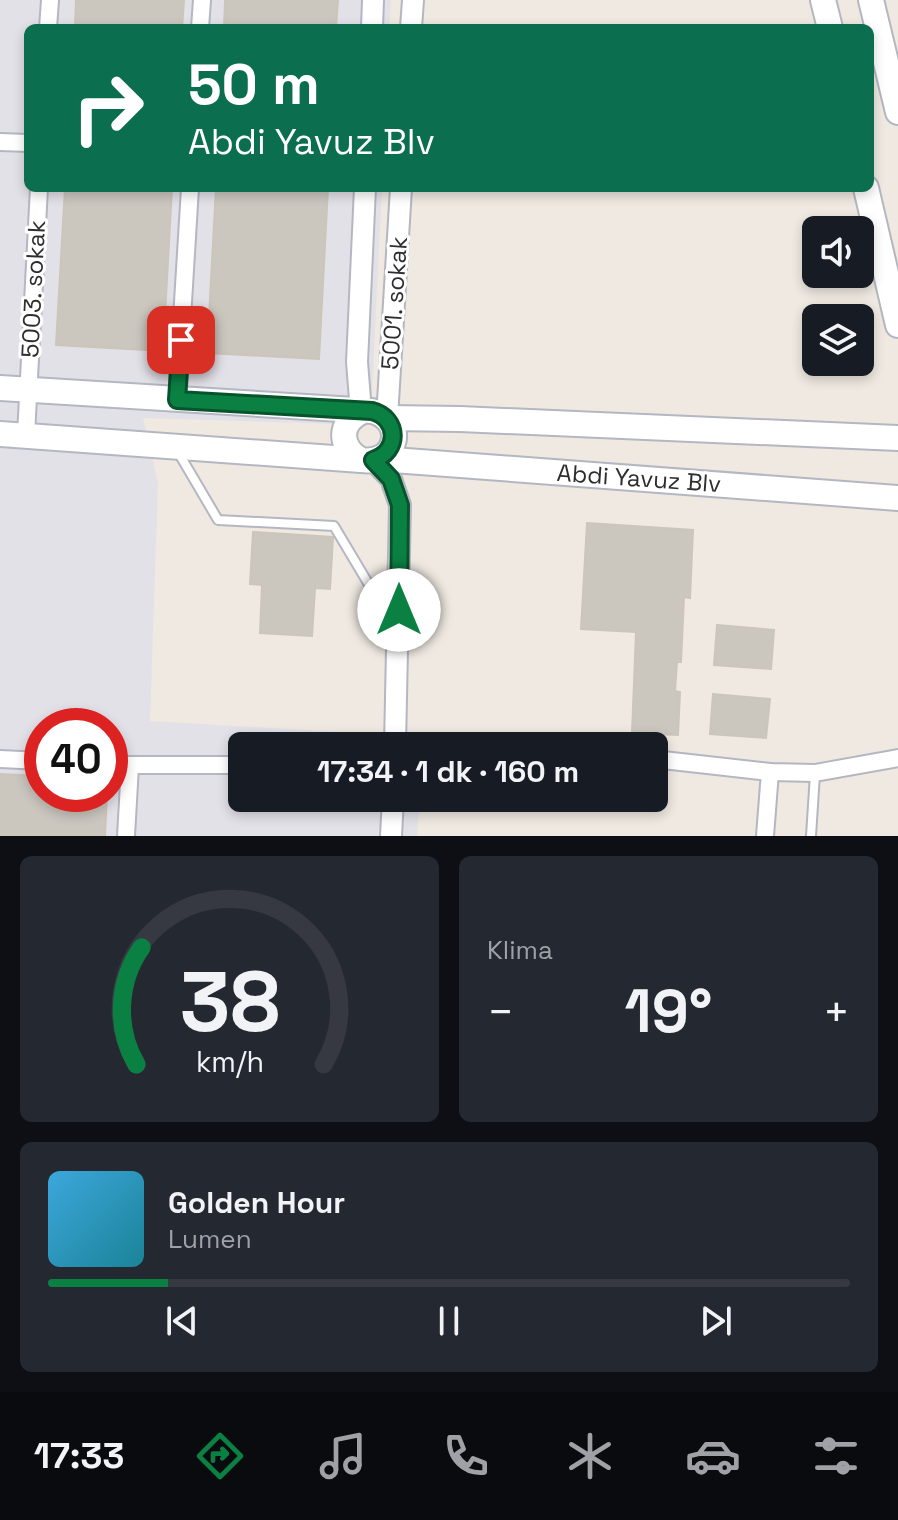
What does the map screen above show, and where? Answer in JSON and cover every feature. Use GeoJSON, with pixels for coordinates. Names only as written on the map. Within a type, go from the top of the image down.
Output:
{"type":"FeatureCollection","features":[{"type":"Feature","properties":{"kind":"main road"},"geometry":{"type":"LineString","coordinates":[[823,0],[829,24]]}},
{"type":"Feature","properties":{"kind":"main road"},"geometry":{"type":"LineString","coordinates":[[871,0],[898,112]]}},
{"type":"Feature","properties":{"kind":"main road"},"geometry":{"type":"LineString","coordinates":[[867,192],[898,325]]}},
{"type":"Feature","properties":{"kind":"main road","name":"Abdi Yavuz Blv"},"geometry":{"type":"LineString","coordinates":[[0,388],[378,412],[387,418],[476,419],[898,438]]}},
{"type":"Feature","properties":{"kind":"main road"},"geometry":{"type":"LineString","coordinates":[[361,412],[349,419],[344,432],[349,452],[371,460],[390,450],[393,443],[393,430],[387,418]]}},
{"type":"Feature","properties":{"kind":"main road","name":"Abdi Yavuz Blv"},"geometry":{"type":"LineString","coordinates":[[0,434],[898,498]]}},
{"type":"Feature","properties":{"kind":"street"},"geometry":{"type":"LineString","coordinates":[[48,24],[50,0]]}},
{"type":"Feature","properties":{"kind":"street"},"geometry":{"type":"LineString","coordinates":[[200,24],[202,0]]}},
{"type":"Feature","properties":{"kind":"street"},"geometry":{"type":"LineString","coordinates":[[372,24],[373,0]]}},
{"type":"Feature","properties":{"kind":"street"},"geometry":{"type":"LineString","coordinates":[[411,24],[413,0]]}},
{"type":"Feature","properties":{"kind":"street"},"geometry":{"type":"LineString","coordinates":[[0,142],[24,143]]}},
{"type":"Feature","properties":{"kind":"street","name":"5003. sokak"},"geometry":{"type":"LineString","coordinates":[[26,435],[39,192]]}},
{"type":"Feature","properties":{"kind":"street"},"geometry":{"type":"LineString","coordinates":[[177,400],[190,192]]}},
{"type":"Feature","properties":{"kind":"street","name":"5001. sokak"},"geometry":{"type":"LineString","coordinates":[[361,412],[357,362],[365,192]]}},
{"type":"Feature","properties":{"kind":"street","name":"5001. sokak"},"geometry":{"type":"LineString","coordinates":[[387,418],[401,192]]}},
{"type":"Feature","properties":{"kind":"street"},"geometry":{"type":"LineString","coordinates":[[371,460],[391,479],[400,505],[396,732]]}},
{"type":"Feature","properties":{"kind":"street"},"geometry":{"type":"LineString","coordinates":[[668,761],[770,772],[815,773],[898,758]]}},
{"type":"Feature","properties":{"kind":"street"},"geometry":{"type":"LineString","coordinates":[[0,759],[24,760]]}},
{"type":"Feature","properties":{"kind":"street"},"geometry":{"type":"LineString","coordinates":[[126,836],[130,766],[228,765]]}},
{"type":"Feature","properties":{"kind":"street"},"geometry":{"type":"LineString","coordinates":[[765,836],[770,772]]}},
{"type":"Feature","properties":{"kind":"street"},"geometry":{"type":"LineString","coordinates":[[391,836],[392,812]]}},
{"type":"Feature","properties":{"kind":"lane"},"geometry":{"type":"LineString","coordinates":[[174,445],[218,520],[334,526],[399,636]]}},
{"type":"Feature","properties":{"kind":"lane"},"geometry":{"type":"LineString","coordinates":[[811,836],[815,773]]}},
{"type":"Feature","properties":{"kind":"shaded area"},"geometry":{"type":"Polygon","coordinates":[[[0,0],[391,0],[389,24],[24,24],[24,192],[382,192],[372,393],[338,424],[143,418],[158,483],[150,721],[339,732],[228,732],[228,812],[419,812],[417,836],[0,836],[0,0]]]}},
{"type":"Feature","properties":{"kind":"building"},"geometry":{"type":"Polygon","coordinates":[[[76,0],[184,0],[182,24],[75,24],[76,0]]]}},
{"type":"Feature","properties":{"kind":"building"},"geometry":{"type":"Polygon","coordinates":[[[225,0],[338,0],[336,24],[224,24],[225,0]]]}},
{"type":"Feature","properties":{"kind":"building"},"geometry":{"type":"Polygon","coordinates":[[[65,192],[172,192],[163,351],[56,345],[65,192]]]}},
{"type":"Feature","properties":{"kind":"building"},"geometry":{"type":"Polygon","coordinates":[[[216,192],[328,192],[319,359],[207,353],[216,192]]]}},
{"type":"Feature","properties":{"kind":"building"},"geometry":{"type":"Polygon","coordinates":[[[587,523],[693,530],[690,598],[684,597],[681,662],[677,662],[675,691],[680,692],[678,735],[632,732],[636,632],[581,629],[587,523]]]}},
{"type":"Feature","properties":{"kind":"building"},"geometry":{"type":"Polygon","coordinates":[[[253,532],[333,537],[330,589],[315,588],[312,636],[260,633],[262,585],[250,584],[253,532]]]}},
{"type":"Feature","properties":{"kind":"building"},"geometry":{"type":"Polygon","coordinates":[[[717,625],[774,630],[771,669],[714,665],[717,625]]]}},
{"type":"Feature","properties":{"kind":"building"},"geometry":{"type":"Polygon","coordinates":[[[713,694],[770,699],[766,738],[710,734],[713,694]]]}},
{"type":"Feature","properties":{"kind":"building"},"geometry":{"type":"Polygon","coordinates":[[[0,774],[24,775],[24,812],[106,812],[105,836],[0,836],[0,774]]]}},
{"type":"Feature","properties":{"kind":"route"},"geometry":{"type":"LineString","coordinates":[[181,340],[177,400],[372,411],[387,418],[393,430],[393,443],[385,455],[373,460],[391,479],[400,505],[399,610]]}}]}
